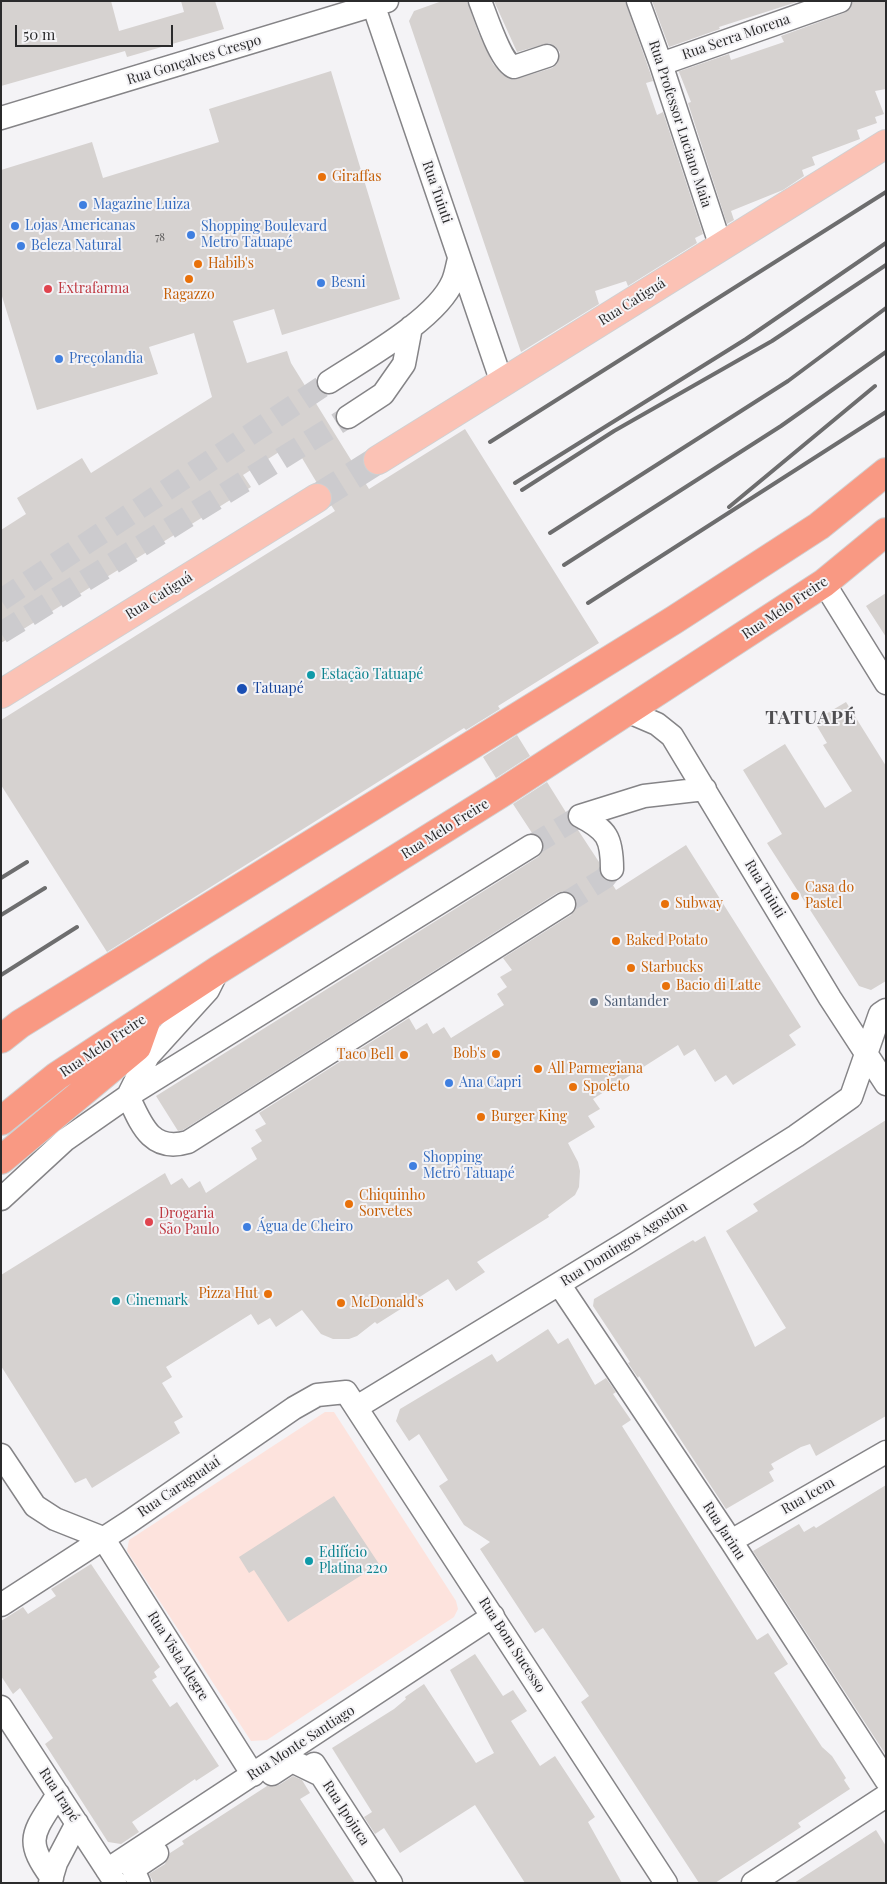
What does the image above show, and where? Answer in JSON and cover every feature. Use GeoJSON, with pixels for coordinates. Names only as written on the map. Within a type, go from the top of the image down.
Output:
{"type":"FeatureCollection","features":[{"type":"Feature","properties":{"kind":"highway"},"geometry":{"type":"LineString","coordinates":[[7,1032],[674,620],[818,526],[886,472]]}},
{"type":"Feature","properties":{"kind":"highway","name":"Rua Melo Freire"},"geometry":{"type":"LineString","coordinates":[[1,1121],[57,1076],[218,970],[629,712],[824,583],[886,532]]}},
{"type":"Feature","properties":{"kind":"highway"},"geometry":{"type":"LineString","coordinates":[[2,1159],[137,1047],[148,1016]]}},
{"type":"Feature","properties":{"kind":"main road","name":"Rua Catiguá"},"geometry":{"type":"LineString","coordinates":[[378,460],[886,144]]}},
{"type":"Feature","properties":{"kind":"main road","name":"Rua Catiguá"},"geometry":{"type":"LineString","coordinates":[[1,694],[317,498]]}},
{"type":"Feature","properties":{"kind":"street"},"geometry":{"type":"LineString","coordinates":[[480,1],[504,57],[510,66],[514,67],[547,56]]}},
{"type":"Feature","properties":{"kind":"street","name":"Rua Professor Luciano Maia"},"geometry":{"type":"LineString","coordinates":[[638,1],[661,64],[721,247]]}},
{"type":"Feature","properties":{"kind":"street","name":"Rua Serra Morena"},"geometry":{"type":"LineString","coordinates":[[661,64],[840,1]]}},
{"type":"Feature","properties":{"kind":"street","name":"Rua Gonçalves Crespo"},"geometry":{"type":"LineString","coordinates":[[1,118],[378,3]]}},
{"type":"Feature","properties":{"kind":"street","name":"Rua Tuiuti"},"geometry":{"type":"LineString","coordinates":[[378,3],[459,259],[502,383]]}},
{"type":"Feature","properties":{"kind":"street"},"geometry":{"type":"LineString","coordinates":[[329,382],[412,327],[442,298],[452,282],[459,259]]}},
{"type":"Feature","properties":{"kind":"street"},"geometry":{"type":"LineString","coordinates":[[348,417],[383,394],[404,364],[412,327]]}},
{"type":"Feature","properties":{"kind":"street"},"geometry":{"type":"LineString","coordinates":[[824,583],[886,683]]}},
{"type":"Feature","properties":{"kind":"street","name":"Rua Tuiuti"},"geometry":{"type":"LineString","coordinates":[[629,712],[657,724],[672,736],[867,1057],[886,1084]]}},
{"type":"Feature","properties":{"kind":"street"},"geometry":{"type":"LineString","coordinates":[[612,869],[612,853],[608,836],[601,828],[580,816],[644,796],[705,789]]}},
{"type":"Feature","properties":{"kind":"street"},"geometry":{"type":"LineString","coordinates":[[1,1199],[65,1140],[128,1096],[531,846]]}},
{"type":"Feature","properties":{"kind":"street"},"geometry":{"type":"LineString","coordinates":[[128,1096],[141,1123],[158,1142],[174,1146],[188,1142],[564,904]]}},
{"type":"Feature","properties":{"kind":"street"},"geometry":{"type":"LineString","coordinates":[[128,1096],[148,1056],[208,990],[218,970]]}},
{"type":"Feature","properties":{"kind":"street","name":"Rua Domingos Agostim"},"geometry":{"type":"LineString","coordinates":[[357,1408],[796,1136],[851,1096],[867,1057],[880,1014],[886,1010]]}},
{"type":"Feature","properties":{"kind":"street"},"geometry":{"type":"LineString","coordinates":[[2,1159],[37,1146],[65,1140]]}},
{"type":"Feature","properties":{"kind":"street","name":"Rua Jarinu"},"geometry":{"type":"LineString","coordinates":[[559,1284],[731,1541],[886,1780]]}},
{"type":"Feature","properties":{"kind":"street","name":"Rua Caraguataí"},"geometry":{"type":"LineString","coordinates":[[1,1605],[294,1408],[317,1395],[346,1392],[357,1408]]}},
{"type":"Feature","properties":{"kind":"street","name":"Rua Bom Sucesso"},"geometry":{"type":"LineString","coordinates":[[357,1408],[666,1883]]}},
{"type":"Feature","properties":{"kind":"street","name":"Rua Icem"},"geometry":{"type":"LineString","coordinates":[[731,1541],[886,1452]]}},
{"type":"Feature","properties":{"kind":"street"},"geometry":{"type":"LineString","coordinates":[[1,1455],[34,1506],[55,1519],[103,1538]]}},
{"type":"Feature","properties":{"kind":"street","name":"Rua Vista Alegre"},"geometry":{"type":"LineString","coordinates":[[103,1538],[238,1788]]}},
{"type":"Feature","properties":{"kind":"street","name":"Rua Monte Santiago"},"geometry":{"type":"LineString","coordinates":[[111,1876],[300,1744],[494,1616]]}},
{"type":"Feature","properties":{"kind":"street","name":"Rua Irapé"},"geometry":{"type":"LineString","coordinates":[[1,1707],[111,1876]]}},
{"type":"Feature","properties":{"kind":"street","name":"Rua Ipojuca"},"geometry":{"type":"LineString","coordinates":[[300,1744],[391,1883]]}},
{"type":"Feature","properties":{"kind":"street"},"geometry":{"type":"LineString","coordinates":[[139,1883],[133,1870],[238,1788],[292,1761],[321,1775]]}},
{"type":"Feature","properties":{"kind":"street"},"geometry":{"type":"LineString","coordinates":[[51,1880],[38,1860],[33,1845],[34,1833],[58,1794]]}},
{"type":"Feature","properties":{"kind":"street"},"geometry":{"type":"LineString","coordinates":[[753,1883],[886,1796]]}},
{"type":"Feature","properties":{"kind":"street"},"geometry":{"type":"LineString","coordinates":[[51,1880],[56,1863],[77,1823]]}},
{"type":"Feature","properties":{"kind":"street"},"geometry":{"type":"LineString","coordinates":[[355,1828],[383,1883]]}},
{"type":"Feature","properties":{"kind":"shaded area"},"geometry":{"type":"Polygon","coordinates":[[[325,1412],[334,1412],[456,1601],[458,1609],[454,1617],[267,1740],[251,1741],[127,1551],[129,1540],[325,1412]]]}},
{"type":"Feature","properties":{"kind":"building"},"geometry":{"type":"Polygon","coordinates":[[[1,1],[111,1],[119,31],[184,12],[181,1],[215,1],[224,29],[127,57],[125,51],[1,86],[1,1]]]}},
{"type":"Feature","properties":{"kind":"building"},"geometry":{"type":"Polygon","coordinates":[[[442,1],[467,1],[478,32],[493,64],[502,74],[513,80],[552,68],[557,64],[560,52],[549,43],[517,52],[494,1],[625,1],[653,81],[646,83],[657,115],[663,112],[703,234],[695,238],[697,243],[628,286],[626,281],[595,291],[599,304],[521,352],[409,21],[414,11],[442,1]]]}},
{"type":"Feature","properties":{"kind":"building"},"geometry":{"type":"Polygon","coordinates":[[[652,1],[800,1],[719,27],[720,29],[669,47],[652,1]]]}},
{"type":"Feature","properties":{"kind":"building"},"geometry":{"type":"Polygon","coordinates":[[[853,1],[886,1],[886,89],[875,91],[884,114],[875,117],[877,123],[857,130],[860,139],[812,157],[815,165],[802,170],[804,176],[783,190],[731,211],[734,220],[727,224],[688,103],[691,102],[679,72],[677,72],[729,54],[731,60],[784,42],[781,36],[844,13],[850,9],[853,1]]]}},
{"type":"Feature","properties":{"kind":"building"},"geometry":{"type":"Polygon","coordinates":[[[331,71],[400,299],[282,335],[274,309],[233,321],[247,363],[287,351],[291,363],[369,489],[465,429],[599,643],[498,706],[500,709],[466,730],[464,728],[107,952],[1,785],[1,720],[335,511],[331,505],[333,497],[330,490],[325,485],[317,483],[293,443],[243,475],[251,487],[1,643],[1,530],[26,514],[17,498],[82,458],[91,473],[212,397],[194,333],[149,347],[158,374],[37,410],[1,293],[1,170],[92,142],[103,178],[219,142],[209,109],[331,71]]]}},
{"type":"Feature","properties":{"kind":"building"},"geometry":{"type":"Polygon","coordinates":[[[886,593],[886,637],[866,606],[886,593]]]}},
{"type":"Feature","properties":{"kind":"building"},"geometry":{"type":"Polygon","coordinates":[[[846,702],[886,766],[886,981],[871,990],[859,986],[767,843],[782,834],[743,770],[785,744],[825,808],[852,791],[823,745],[827,743],[814,721],[846,702]]]}},
{"type":"Feature","properties":{"kind":"building"},"geometry":{"type":"Polygon","coordinates":[[[517,735],[530,756],[496,778],[483,757],[517,735]]]}},
{"type":"Feature","properties":{"kind":"building","name":"Shopping Metrô Tatuapé"},"geometry":{"type":"Polygon","coordinates":[[[547,782],[567,814],[569,823],[578,830],[599,862],[601,876],[611,882],[616,890],[686,845],[801,1027],[789,1035],[796,1045],[733,1085],[726,1075],[715,1082],[695,1049],[684,1056],[678,1045],[593,1099],[600,1109],[588,1116],[595,1127],[568,1143],[578,1162],[580,1171],[579,1187],[575,1195],[548,1215],[549,1217],[477,1262],[485,1272],[456,1291],[448,1279],[377,1324],[375,1322],[357,1336],[349,1339],[333,1339],[321,1334],[302,1310],[276,1327],[270,1318],[258,1325],[251,1314],[166,1367],[172,1377],[162,1383],[183,1417],[174,1422],[180,1433],[92,1488],[86,1478],[75,1483],[1,1366],[1,1275],[165,1173],[171,1185],[182,1178],[189,1188],[200,1181],[206,1193],[257,1159],[251,1148],[262,1141],[255,1130],[266,1124],[259,1113],[409,1018],[416,1030],[427,1023],[433,1034],[444,1027],[451,1038],[504,1005],[497,994],[507,987],[500,977],[512,970],[503,958],[571,915],[577,904],[575,897],[570,893],[564,891],[557,893],[183,1130],[178,1131],[156,1096],[538,857],[543,851],[542,840],[532,833],[513,804],[547,782]]]}},
{"type":"Feature","properties":{"kind":"building"},"geometry":{"type":"Polygon","coordinates":[[[886,1120],[886,1416],[816,1456],[810,1444],[771,1464],[774,1469],[769,1472],[774,1481],[726,1509],[639,1376],[638,1378],[628,1363],[630,1362],[593,1306],[594,1299],[693,1240],[695,1242],[705,1236],[755,1347],[786,1328],[726,1231],[758,1211],[753,1204],[886,1120]]]}},
{"type":"Feature","properties":{"kind":"building"},"geometry":{"type":"Polygon","coordinates":[[[548,1329],[558,1344],[568,1338],[595,1385],[606,1378],[616,1392],[613,1394],[631,1420],[622,1426],[757,1640],[768,1633],[788,1664],[774,1673],[822,1747],[832,1756],[846,1778],[844,1780],[850,1789],[798,1823],[801,1827],[715,1883],[699,1883],[581,1702],[589,1696],[543,1628],[535,1633],[480,1549],[490,1542],[464,1525],[439,1486],[448,1480],[419,1434],[409,1441],[396,1421],[400,1409],[492,1354],[497,1362],[548,1329]]]}},
{"type":"Feature","properties":{"kind":"building"},"geometry":{"type":"Polygon","coordinates":[[[886,1485],[886,1755],[753,1551],[799,1524],[804,1532],[814,1526],[816,1528],[886,1485]]]}},
{"type":"Feature","properties":{"kind":"building","name":"Edifício Platina 220"},"geometry":{"type":"Polygon","coordinates":[[[334,1496],[379,1564],[288,1622],[254,1570],[249,1573],[239,1557],[334,1496]]]}},
{"type":"Feature","properties":{"kind":"building"},"geometry":{"type":"Polygon","coordinates":[[[91,1564],[160,1667],[154,1672],[157,1677],[152,1680],[170,1707],[177,1702],[219,1766],[196,1781],[195,1779],[132,1822],[139,1832],[121,1844],[108,1842],[45,1744],[53,1738],[20,1688],[13,1694],[1,1676],[1,1621],[23,1607],[28,1614],[56,1596],[51,1589],[91,1564]]]}},
{"type":"Feature","properties":{"kind":"building"},"geometry":{"type":"Polygon","coordinates":[[[475,1654],[503,1696],[513,1690],[527,1711],[511,1721],[540,1766],[555,1756],[595,1817],[588,1822],[622,1883],[525,1883],[475,1805],[400,1853],[384,1828],[375,1834],[364,1817],[372,1812],[332,1748],[394,1709],[406,1699],[405,1697],[424,1684],[476,1763],[494,1753],[450,1670],[475,1654]]]}},
{"type":"Feature","properties":{"kind":"building"},"geometry":{"type":"Polygon","coordinates":[[[293,1776],[302,1780],[310,1793],[300,1799],[355,1883],[154,1883],[149,1874],[165,1864],[170,1853],[184,1844],[182,1841],[267,1786],[279,1785],[293,1776]]]}},
{"type":"Feature","properties":{"kind":"building"},"geometry":{"type":"Polygon","coordinates":[[[876,1830],[886,1846],[886,1883],[794,1883],[876,1830]]]}},
{"type":"Feature","properties":{"kind":"tunnel"},"geometry":{"type":"LineString","coordinates":[[1,600],[329,382]]}},
{"type":"Feature","properties":{"kind":"tunnel"},"geometry":{"type":"LineString","coordinates":[[1,633],[348,417]]}},
{"type":"Feature","properties":{"kind":"tunnel"},"geometry":{"type":"LineString","coordinates":[[317,498],[378,460]]}},
{"type":"Feature","properties":{"kind":"tunnel"},"geometry":{"type":"LineString","coordinates":[[531,846],[580,816]]}},
{"type":"Feature","properties":{"kind":"tunnel"},"geometry":{"type":"LineString","coordinates":[[564,904],[605,878],[612,869]]}},
{"type":"Feature","properties":{"kind":"railway"},"geometry":{"type":"LineString","coordinates":[[490,442],[886,192]]}},
{"type":"Feature","properties":{"kind":"railway"},"geometry":{"type":"LineString","coordinates":[[515,483],[746,339],[886,243]]}},
{"type":"Feature","properties":{"kind":"railway"},"geometry":{"type":"LineString","coordinates":[[522,490],[614,431],[772,341],[886,265]]}},
{"type":"Feature","properties":{"kind":"railway"},"geometry":{"type":"LineString","coordinates":[[550,533],[788,381],[886,308]]}},
{"type":"Feature","properties":{"kind":"railway"},"geometry":{"type":"LineString","coordinates":[[564,565],[781,426],[886,352]]}},
{"type":"Feature","properties":{"kind":"railway"},"geometry":{"type":"LineString","coordinates":[[729,507],[875,386]]}},
{"type":"Feature","properties":{"kind":"railway"},"geometry":{"type":"LineString","coordinates":[[588,603],[886,412]]}},
{"type":"Feature","properties":{"kind":"railway"},"geometry":{"type":"LineString","coordinates":[[1,878],[27,862]]}},
{"type":"Feature","properties":{"kind":"railway"},"geometry":{"type":"LineString","coordinates":[[1,915],[45,888]]}},
{"type":"Feature","properties":{"kind":"railway"},"geometry":{"type":"LineString","coordinates":[[1,975],[77,927]]}},
{"type":"Feature","properties":{"kind":"place","name":"Giraffas"},"geometry":{"type":"Point","coordinates":[322,177]}},
{"type":"Feature","properties":{"kind":"place","name":"Magazine Luiza"},"geometry":{"type":"Point","coordinates":[83,205]}},
{"type":"Feature","properties":{"kind":"place","name":"Lojas Americanas"},"geometry":{"type":"Point","coordinates":[15,226]}},
{"type":"Feature","properties":{"kind":"place","name":"Shopping Boulevard Metro Tatuapé"},"geometry":{"type":"Point","coordinates":[191,235]}},
{"type":"Feature","properties":{"kind":"place","name":"Beleza Natural"},"geometry":{"type":"Point","coordinates":[21,246]}},
{"type":"Feature","properties":{"kind":"place","name":"Habib's"},"geometry":{"type":"Point","coordinates":[198,264]}},
{"type":"Feature","properties":{"kind":"place","name":"Ragazzo"},"geometry":{"type":"Point","coordinates":[189,279]}},
{"type":"Feature","properties":{"kind":"place","name":"Besni"},"geometry":{"type":"Point","coordinates":[321,283]}},
{"type":"Feature","properties":{"kind":"place","name":"Extrafarma"},"geometry":{"type":"Point","coordinates":[48,289]}},
{"type":"Feature","properties":{"kind":"place","name":"Preçolandia"},"geometry":{"type":"Point","coordinates":[59,359]}},
{"type":"Feature","properties":{"kind":"place","name":"Estação Tatuapé"},"geometry":{"type":"Point","coordinates":[311,675]}},
{"type":"Feature","properties":{"kind":"place","name":"Tatuapé"},"geometry":{"type":"Point","coordinates":[242,689]}},
{"type":"Feature","properties":{"kind":"place","name":"Casa do Pastel"},"geometry":{"type":"Point","coordinates":[795,896]}},
{"type":"Feature","properties":{"kind":"place","name":"Subway"},"geometry":{"type":"Point","coordinates":[665,904]}},
{"type":"Feature","properties":{"kind":"place","name":"Baked Potato"},"geometry":{"type":"Point","coordinates":[616,941]}},
{"type":"Feature","properties":{"kind":"place","name":"Starbucks"},"geometry":{"type":"Point","coordinates":[631,968]}},
{"type":"Feature","properties":{"kind":"place","name":"Bacio di Latte"},"geometry":{"type":"Point","coordinates":[666,986]}},
{"type":"Feature","properties":{"kind":"place","name":"Santander"},"geometry":{"type":"Point","coordinates":[594,1002]}},
{"type":"Feature","properties":{"kind":"place","name":"Bob's"},"geometry":{"type":"Point","coordinates":[496,1054]}},
{"type":"Feature","properties":{"kind":"place","name":"Taco Bell"},"geometry":{"type":"Point","coordinates":[404,1055]}},
{"type":"Feature","properties":{"kind":"place","name":"All Parmegiana"},"geometry":{"type":"Point","coordinates":[538,1069]}},
{"type":"Feature","properties":{"kind":"place","name":"Ana Capri"},"geometry":{"type":"Point","coordinates":[449,1083]}},
{"type":"Feature","properties":{"kind":"place","name":"Spoleto"},"geometry":{"type":"Point","coordinates":[573,1087]}},
{"type":"Feature","properties":{"kind":"place","name":"Burger King"},"geometry":{"type":"Point","coordinates":[481,1117]}},
{"type":"Feature","properties":{"kind":"place","name":"Shopping Metrô Tatuapé"},"geometry":{"type":"Point","coordinates":[413,1166]}},
{"type":"Feature","properties":{"kind":"place","name":"Chiquinho Sorvetes"},"geometry":{"type":"Point","coordinates":[349,1204]}},
{"type":"Feature","properties":{"kind":"place","name":"Drogaria São Paulo"},"geometry":{"type":"Point","coordinates":[149,1222]}},
{"type":"Feature","properties":{"kind":"place","name":"Água de Cheiro"},"geometry":{"type":"Point","coordinates":[247,1227]}},
{"type":"Feature","properties":{"kind":"place","name":"Pizza Hut"},"geometry":{"type":"Point","coordinates":[268,1294]}},
{"type":"Feature","properties":{"kind":"place","name":"Cinemark"},"geometry":{"type":"Point","coordinates":[116,1301]}},
{"type":"Feature","properties":{"kind":"place","name":"McDonald's"},"geometry":{"type":"Point","coordinates":[341,1303]}},
{"type":"Feature","properties":{"kind":"place","name":"Edifício Platina 220"},"geometry":{"type":"Point","coordinates":[309,1561]}},
{"type":"Feature","properties":{"kind":"district","name":"TATUAPÉ"},"geometry":{"type":"Point","coordinates":[811,718]}}]}
